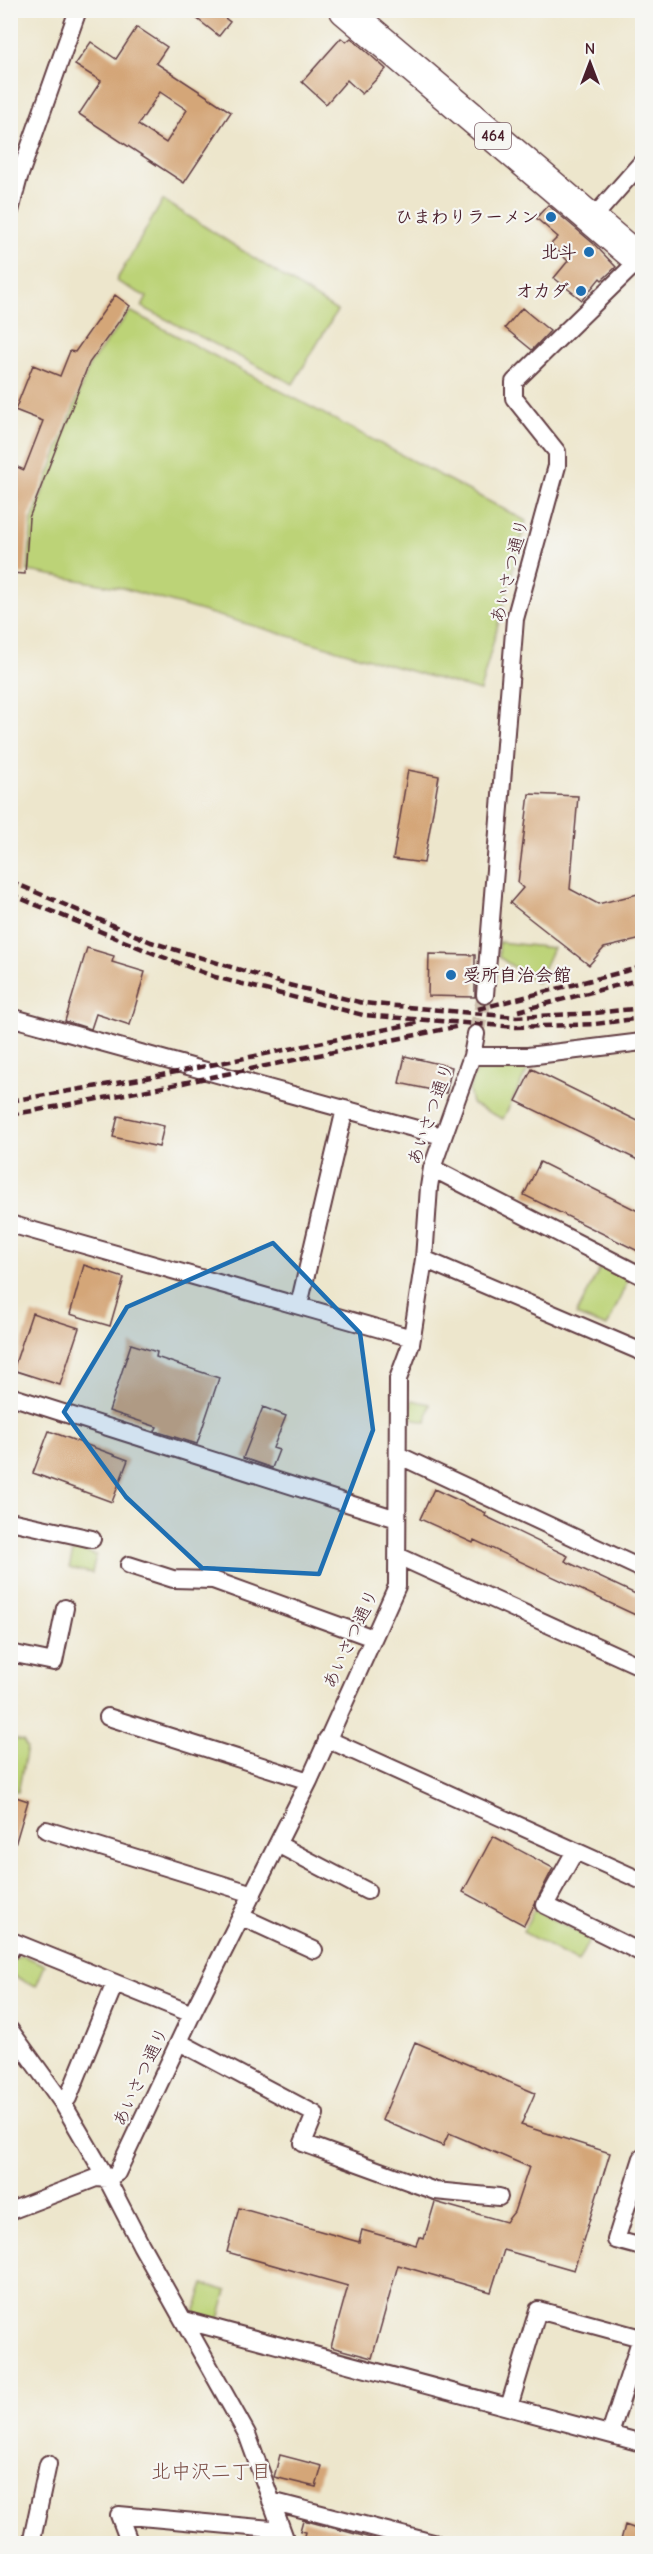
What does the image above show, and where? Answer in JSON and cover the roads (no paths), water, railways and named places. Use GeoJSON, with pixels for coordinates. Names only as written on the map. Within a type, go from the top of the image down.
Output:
{"type":"FeatureCollection","features":[{"type":"Feature","properties":{"kind":"highway","name":"464"},"geometry":{"type":"LineString","coordinates":[[345,10],[641,260]]}},
{"type":"Feature","properties":{"kind":"street"},"geometry":{"type":"LineString","coordinates":[[10,211],[19,177],[78,10]]}},
{"type":"Feature","properties":{"kind":"street"},"geometry":{"type":"LineString","coordinates":[[592,219],[642,162]]}},
{"type":"Feature","properties":{"kind":"street","name":"あいさつ通り"},"geometry":{"type":"LineString","coordinates":[[485,995],[515,618],[556,466],[556,452],[514,398],[514,382],[641,260]]}},
{"type":"Feature","properties":{"kind":"street"},"geometry":{"type":"LineString","coordinates":[[10,1017],[442,1136]]}},
{"type":"Feature","properties":{"kind":"street","name":"あいさつ通り"},"geometry":{"type":"LineString","coordinates":[[107,2179],[117,2173],[192,2014],[279,1845],[397,1586],[398,1379],[412,1338],[424,1259],[432,1168],[472,1056],[476,1034]]}},
{"type":"Feature","properties":{"kind":"street"},"geometry":{"type":"LineString","coordinates":[[472,1056],[528,1056],[642,1042]]}},
{"type":"Feature","properties":{"kind":"street"},"geometry":{"type":"LineString","coordinates":[[299,1305],[345,1109]]}},
{"type":"Feature","properties":{"kind":"street"},"geometry":{"type":"LineString","coordinates":[[432,1168],[642,1276]]}},
{"type":"Feature","properties":{"kind":"street"},"geometry":{"type":"LineString","coordinates":[[10,1224],[412,1338]]}},
{"type":"Feature","properties":{"kind":"street"},"geometry":{"type":"LineString","coordinates":[[424,1259],[642,1352]]}},
{"type":"Feature","properties":{"kind":"street"},"geometry":{"type":"LineString","coordinates":[[10,1395],[397,1520]]}},
{"type":"Feature","properties":{"kind":"street"},"geometry":{"type":"LineString","coordinates":[[398,1455],[642,1569]]}},
{"type":"Feature","properties":{"kind":"street"},"geometry":{"type":"LineString","coordinates":[[10,1521],[92,1539]]}},
{"type":"Feature","properties":{"kind":"street"},"geometry":{"type":"LineString","coordinates":[[398,1556],[642,1667]]}},
{"type":"Feature","properties":{"kind":"street"},"geometry":{"type":"LineString","coordinates":[[129,1565],[173,1579],[213,1580],[374,1638]]}},
{"type":"Feature","properties":{"kind":"street"},"geometry":{"type":"LineString","coordinates":[[10,1653],[54,1662],[65,1608]]}},
{"type":"Feature","properties":{"kind":"street"},"geometry":{"type":"LineString","coordinates":[[108,1717],[309,1781]]}},
{"type":"Feature","properties":{"kind":"street"},"geometry":{"type":"LineString","coordinates":[[327,1739],[642,1881]]}},
{"type":"Feature","properties":{"kind":"street"},"geometry":{"type":"LineString","coordinates":[[46,1830],[253,1894]]}},
{"type":"Feature","properties":{"kind":"street"},"geometry":{"type":"LineString","coordinates":[[279,1845],[367,1891]]}},
{"type":"Feature","properties":{"kind":"street"},"geometry":{"type":"LineString","coordinates":[[575,1851],[545,1905],[642,1953]]}},
{"type":"Feature","properties":{"kind":"street"},"geometry":{"type":"LineString","coordinates":[[242,1917],[314,1950]]}},
{"type":"Feature","properties":{"kind":"street"},"geometry":{"type":"LineString","coordinates":[[10,1951],[14,1942],[192,2014]]}},
{"type":"Feature","properties":{"kind":"street"},"geometry":{"type":"LineString","coordinates":[[62,2102],[68,2098],[115,1983]]}},
{"type":"Feature","properties":{"kind":"street"},"geometry":{"type":"LineString","coordinates":[[10,2030],[62,2102],[107,2179],[247,2434],[284,2537],[119,2515],[130,2544]]}},
{"type":"Feature","properties":{"kind":"street"},"geometry":{"type":"LineString","coordinates":[[179,2042],[315,2114],[303,2143],[435,2191],[499,2197]]}},
{"type":"Feature","properties":{"kind":"street"},"geometry":{"type":"LineString","coordinates":[[642,2158],[615,2240],[642,2247]]}},
{"type":"Feature","properties":{"kind":"street"},"geometry":{"type":"LineString","coordinates":[[10,2211],[96,2178],[107,2179]]}},
{"type":"Feature","properties":{"kind":"street"},"geometry":{"type":"LineString","coordinates":[[509,2407],[538,2310],[641,2338],[610,2434]]}},
{"type":"Feature","properties":{"kind":"street"},"geometry":{"type":"LineString","coordinates":[[184,2320],[642,2444]]}},
{"type":"Feature","properties":{"kind":"street"},"geometry":{"type":"LineString","coordinates":[[31,2544],[48,2464]]}},
{"type":"Feature","properties":{"kind":"street"},"geometry":{"type":"LineString","coordinates":[[271,2501],[438,2544]]}},
{"type":"Feature","properties":{"kind":"tunnel"},"geometry":{"type":"LineString","coordinates":[[476,1034],[485,995]]}},
{"type":"Feature","properties":{"kind":"railway"},"geometry":{"type":"LineString","coordinates":[[10,881],[151,942],[285,984],[363,1003],[516,1017],[642,1008]]}},
{"type":"Feature","properties":{"kind":"railway"},"geometry":{"type":"LineString","coordinates":[[10,894],[215,977],[363,1015],[516,1027],[595,1024],[642,1018]]}},
{"type":"Feature","properties":{"kind":"railway"},"geometry":{"type":"LineString","coordinates":[[478,1009],[642,967]]}},
{"type":"Feature","properties":{"kind":"railway"},"geometry":{"type":"LineString","coordinates":[[518,1011],[642,979]]}},
{"type":"Feature","properties":{"kind":"railway"},"geometry":{"type":"LineString","coordinates":[[10,1101],[152,1077],[417,1023]]}},
{"type":"Feature","properties":{"kind":"railway"},"geometry":{"type":"LineString","coordinates":[[10,1115],[153,1089],[460,1026]]}},
{"type":"Feature","properties":{"kind":"place","name":"ひまわりラーメン"},"geometry":{"type":"Point","coordinates":[551,217]}},
{"type":"Feature","properties":{"kind":"place","name":"北斗"},"geometry":{"type":"Point","coordinates":[589,252]}},
{"type":"Feature","properties":{"kind":"place","name":"オカダ"},"geometry":{"type":"Point","coordinates":[581,291]}},
{"type":"Feature","properties":{"kind":"place","name":"受所自治会館"},"geometry":{"type":"Point","coordinates":[451,975]}},
{"type":"Feature","properties":{"kind":"district","name":"北中沢二丁目"},"geometry":{"type":"Point","coordinates":[211,2471]}}]}
